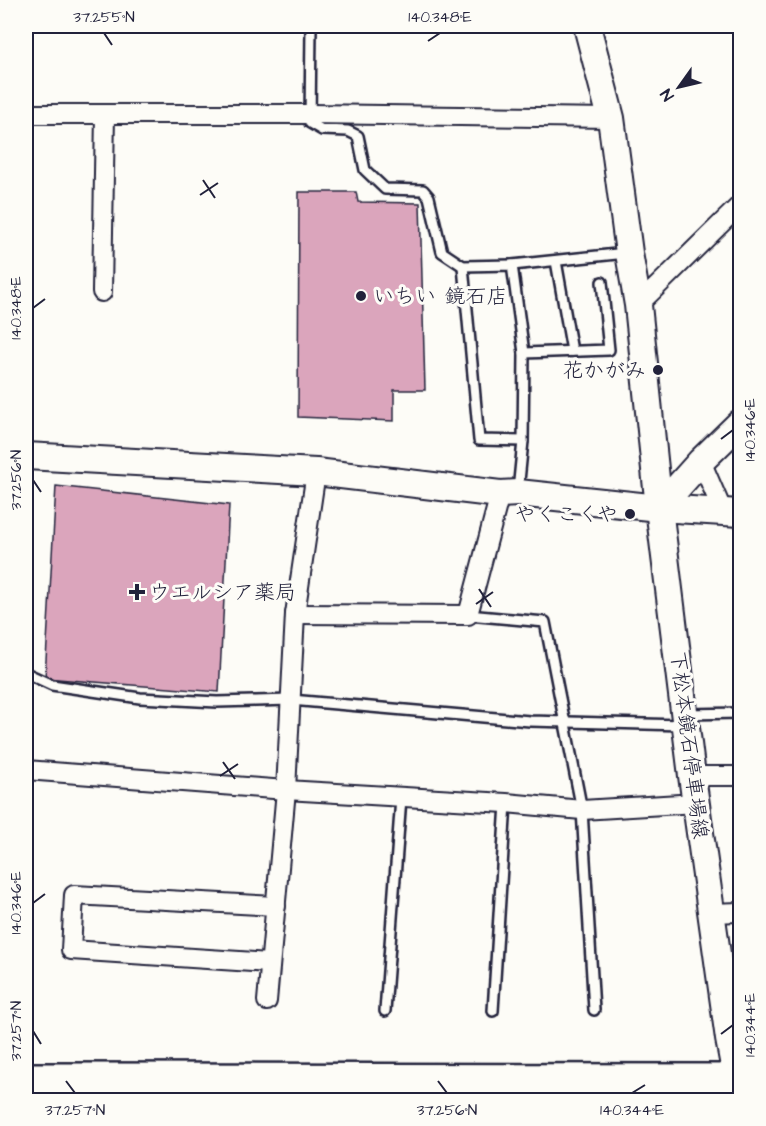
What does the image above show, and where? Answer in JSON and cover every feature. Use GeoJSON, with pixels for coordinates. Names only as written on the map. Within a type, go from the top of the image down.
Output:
{"type":"FeatureCollection","features":[{"type":"Feature","properties":{"kind":"highway"},"geometry":{"type":"LineString","coordinates":[[26,1080],[739,1087]]}},
{"type":"Feature","properties":{"kind":"street","name":"下松本鏡石停車場線"},"geometry":{"type":"LineString","coordinates":[[587,26],[611,118],[638,305],[659,508],[692,776],[729,1040],[739,1087]]}},
{"type":"Feature","properties":{"kind":"street"},"geometry":{"type":"LineString","coordinates":[[26,114],[308,114],[611,118]]}},
{"type":"Feature","properties":{"kind":"street"},"geometry":{"type":"LineString","coordinates":[[102,292],[105,114]]}},
{"type":"Feature","properties":{"kind":"street"},"geometry":{"type":"LineString","coordinates":[[638,305],[741,204]]}},
{"type":"Feature","properties":{"kind":"street"},"geometry":{"type":"LineString","coordinates":[[659,508],[701,461],[741,423]]}},
{"type":"Feature","properties":{"kind":"street"},"geometry":{"type":"LineString","coordinates":[[26,456],[316,472],[509,494],[732,513]]}},
{"type":"Feature","properties":{"kind":"street"},"geometry":{"type":"LineString","coordinates":[[701,461],[732,513]]}},
{"type":"Feature","properties":{"kind":"street"},"geometry":{"type":"LineString","coordinates":[[267,1001],[286,790],[295,614],[316,472]]}},
{"type":"Feature","properties":{"kind":"street"},"geometry":{"type":"LineString","coordinates":[[295,614],[468,615],[509,494]]}},
{"type":"Feature","properties":{"kind":"street"},"geometry":{"type":"LineString","coordinates":[[26,770],[582,810],[696,803]]}},
{"type":"Feature","properties":{"kind":"street"},"geometry":{"type":"LineString","coordinates":[[692,776],[741,776]]}},
{"type":"Feature","properties":{"kind":"street"},"geometry":{"type":"LineString","coordinates":[[269,963],[71,950],[74,895],[276,906]]}},
{"type":"Feature","properties":{"kind":"street"},"geometry":{"type":"LineString","coordinates":[[711,913],[741,912]]}},
{"type":"Feature","properties":{"kind":"lane"},"geometry":{"type":"LineString","coordinates":[[311,26],[308,114],[310,123],[322,130],[348,130],[358,136],[365,170],[385,189],[423,190],[429,197],[442,252],[463,266],[512,265],[629,253]]}},
{"type":"Feature","properties":{"kind":"lane"},"geometry":{"type":"LineString","coordinates":[[556,261],[572,351]]}},
{"type":"Feature","properties":{"kind":"lane"},"geometry":{"type":"LineString","coordinates":[[509,494],[523,441],[524,353],[512,265]]}},
{"type":"Feature","properties":{"kind":"lane"},"geometry":{"type":"LineString","coordinates":[[463,266],[479,440],[523,441]]}},
{"type":"Feature","properties":{"kind":"lane"},"geometry":{"type":"LineString","coordinates":[[524,353],[609,350],[602,282]]}},
{"type":"Feature","properties":{"kind":"lane"},"geometry":{"type":"LineString","coordinates":[[468,615],[545,622],[582,810],[594,1010]]}},
{"type":"Feature","properties":{"kind":"lane"},"geometry":{"type":"LineString","coordinates":[[26,673],[52,685],[140,698],[217,702],[291,700],[530,721],[685,720],[741,713]]}},
{"type":"Feature","properties":{"kind":"lane"},"geometry":{"type":"LineString","coordinates":[[385,1011],[401,798]]}},
{"type":"Feature","properties":{"kind":"lane"},"geometry":{"type":"LineString","coordinates":[[494,1011],[506,803]]}},
{"type":"Feature","properties":{"kind":"building","name":"いちい 鏡石店"},"geometry":{"type":"Polygon","coordinates":[[[299,192],[356,192],[358,202],[420,203],[425,390],[394,390],[394,421],[298,417],[299,192]]]}},
{"type":"Feature","properties":{"kind":"building","name":"ウエルシア薬局"},"geometry":{"type":"Polygon","coordinates":[[[56,486],[229,505],[219,692],[45,678],[56,486]]]}},
{"type":"Feature","properties":{"kind":"place","name":"いちい 鏡石店"},"geometry":{"type":"Point","coordinates":[361,296]}},
{"type":"Feature","properties":{"kind":"place","name":"花かがみ"},"geometry":{"type":"Point","coordinates":[658,370]}},
{"type":"Feature","properties":{"kind":"place","name":"やくこくや"},"geometry":{"type":"Point","coordinates":[630,514]}},
{"type":"Feature","properties":{"kind":"place","name":"ウエルシア薬局"},"geometry":{"type":"Point","coordinates":[137,592]}}]}
